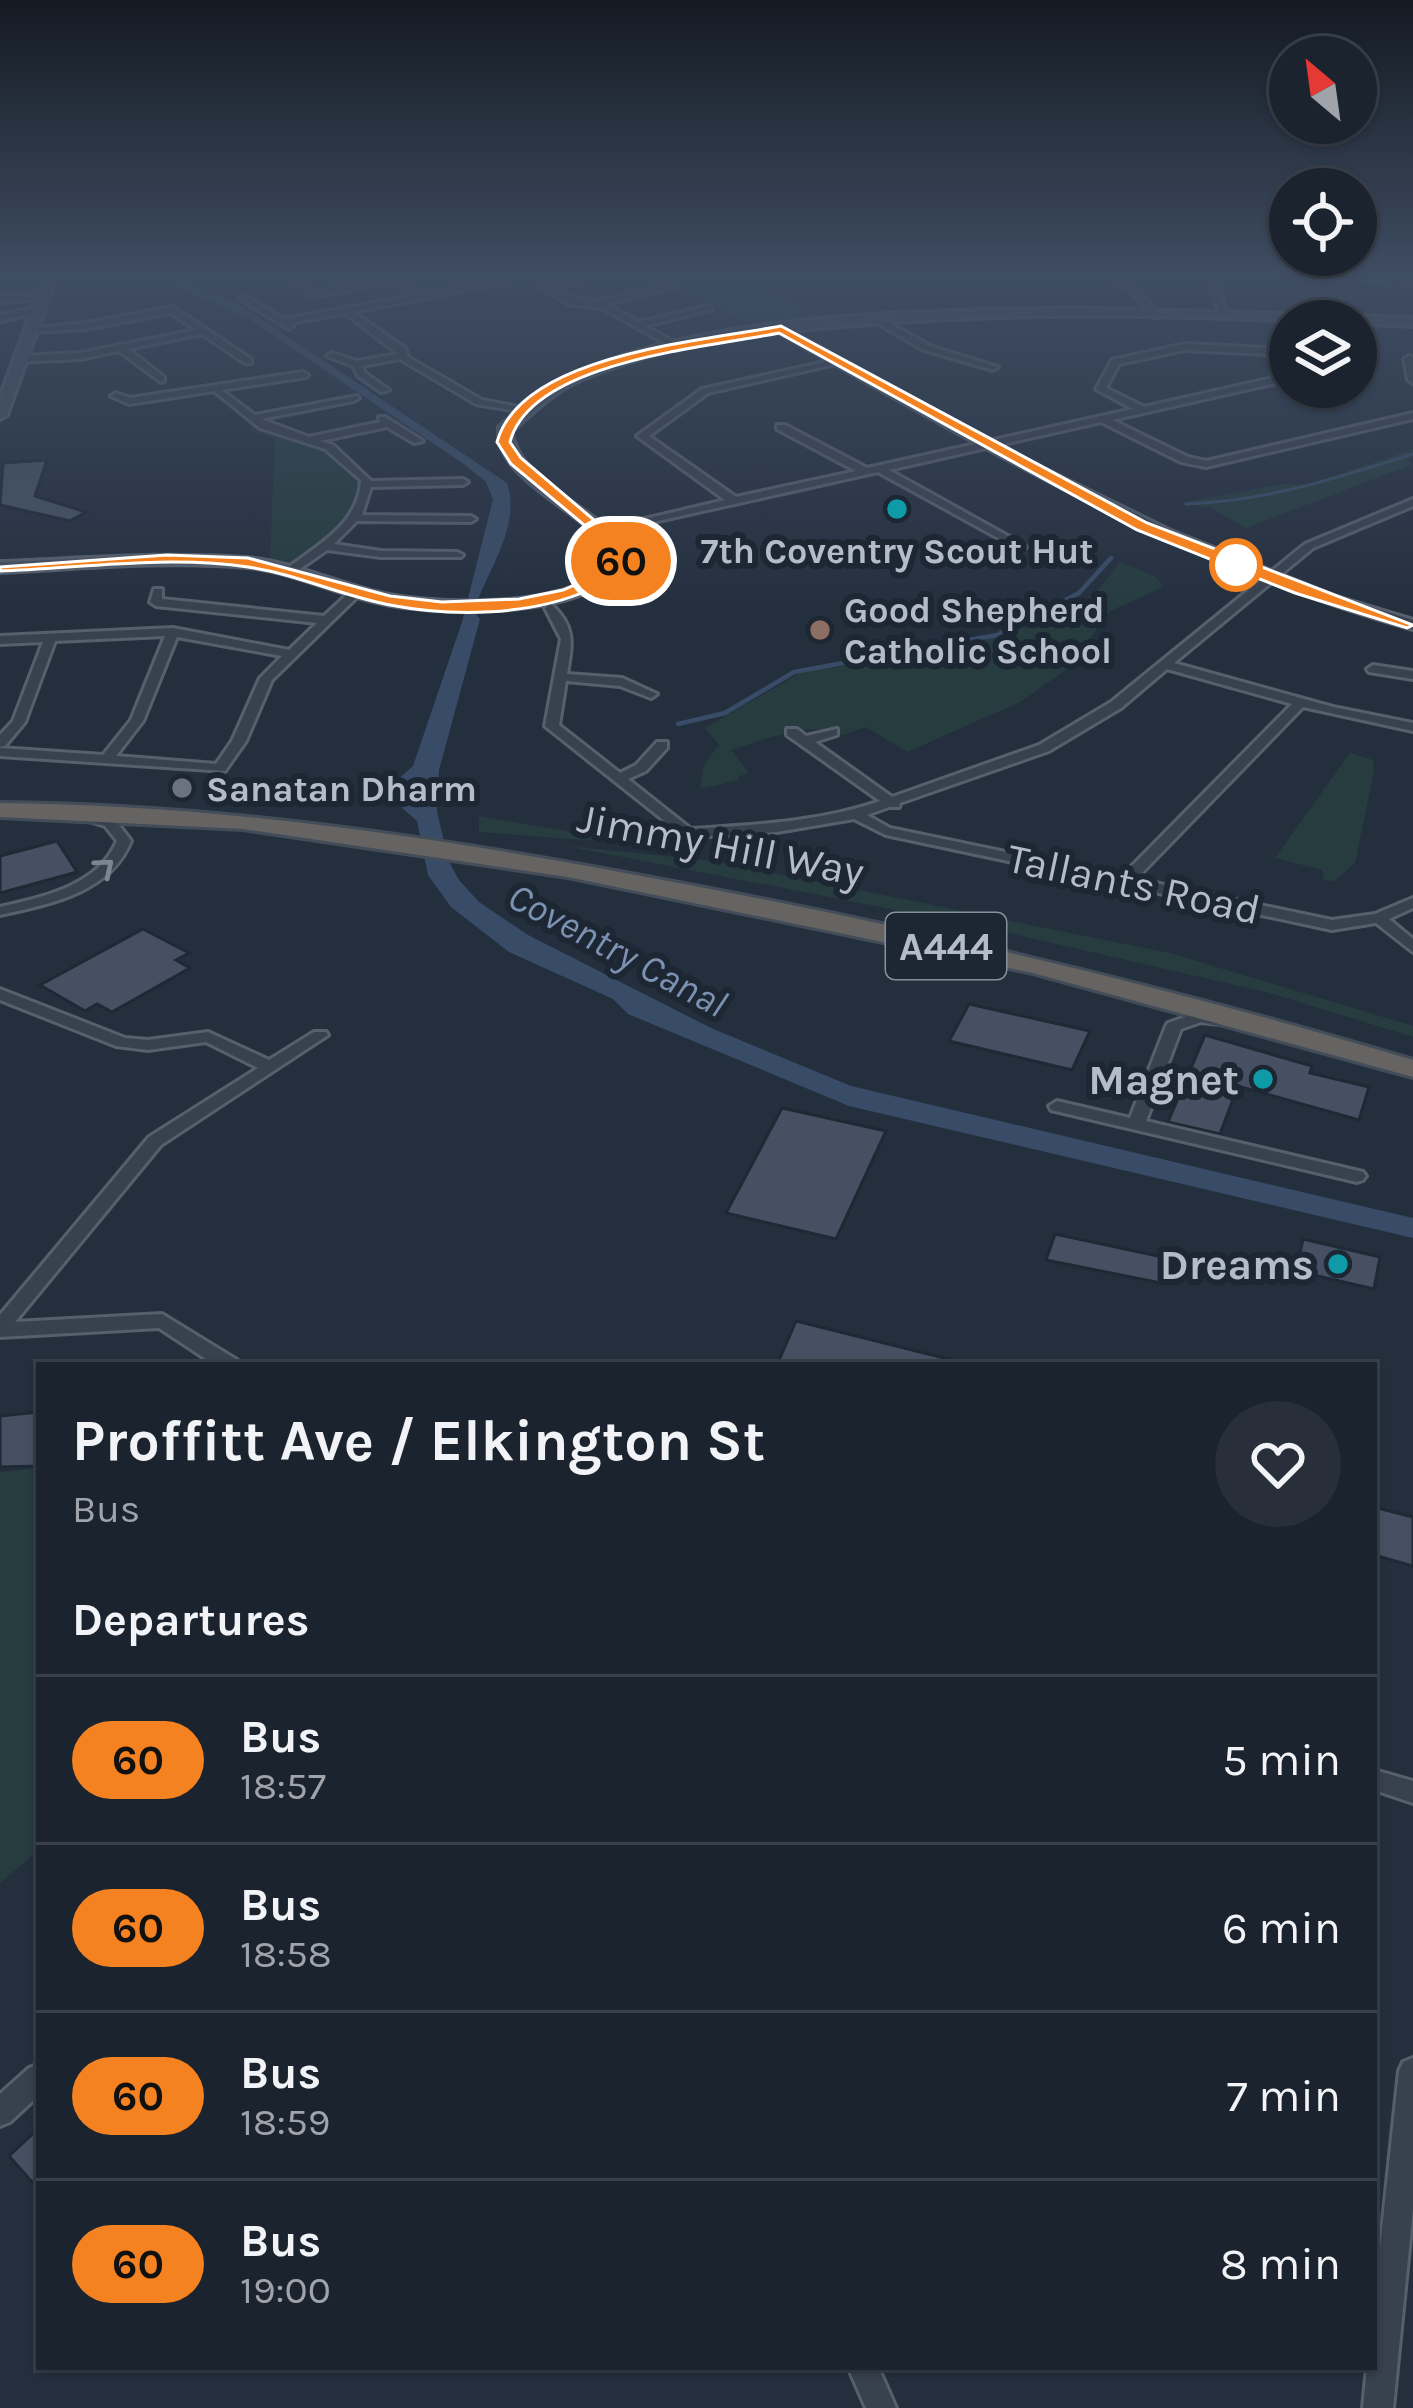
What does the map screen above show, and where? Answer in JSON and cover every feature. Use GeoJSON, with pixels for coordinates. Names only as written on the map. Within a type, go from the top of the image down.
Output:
{"type":"FeatureCollection","features":[{"type":"Feature","properties":{"kind":"highway","name":"Jimmy Hill Way"},"geometry":{"type":"LineString","coordinates":[[0,793],[660,872],[1043,951],[1413,1051]]}},
{"type":"Feature","properties":{"kind":"highway","name":"Jimmy Hill Way"},"geometry":{"type":"LineString","coordinates":[[0,810],[408,839]]}},
{"type":"Feature","properties":{"kind":"highway","name":"Jimmy Hill Way"},"geometry":{"type":"LineString","coordinates":[[469,847],[771,907],[1107,984],[1413,1069]]}},
{"type":"Feature","properties":{"kind":"main road"},"geometry":{"type":"LineString","coordinates":[[0,569],[196,559],[290,571],[356,592],[424,605],[496,606],[578,590],[602,581],[620,565],[620,548],[604,530],[522,467],[506,448],[504,430],[521,410],[558,387]]}},
{"type":"Feature","properties":{"kind":"street"},"geometry":{"type":"LineString","coordinates":[[191,387],[199,393]]}},
{"type":"Feature","properties":{"kind":"street"},"geometry":{"type":"LineString","coordinates":[[116,396],[129,401],[240,387]]}},
{"type":"Feature","properties":{"kind":"street"},"geometry":{"type":"LineString","coordinates":[[380,387],[384,390]]}},
{"type":"Feature","properties":{"kind":"street"},"geometry":{"type":"LineString","coordinates":[[454,387],[478,402],[521,410]]}},
{"type":"Feature","properties":{"kind":"street"},"geometry":{"type":"LineString","coordinates":[[722,387],[705,391],[642,436],[735,502]]}},
{"type":"Feature","properties":{"kind":"street"},"geometry":{"type":"LineString","coordinates":[[884,387],[1142,526],[1270,579],[1413,625]]}},
{"type":"Feature","properties":{"kind":"street"},"geometry":{"type":"LineString","coordinates":[[1103,387],[1143,410]]}},
{"type":"Feature","properties":{"kind":"street"},"geometry":{"type":"LineString","coordinates":[[604,530],[1241,387]]}},
{"type":"Feature","properties":{"kind":"street"},"geometry":{"type":"LineString","coordinates":[[218,392],[268,428],[313,439],[350,462],[368,484]]}},
{"type":"Feature","properties":{"kind":"street"},"geometry":{"type":"LineString","coordinates":[[254,418],[354,398]]}},
{"type":"Feature","properties":{"kind":"street"},"geometry":{"type":"LineString","coordinates":[[377,416],[418,442]]}},
{"type":"Feature","properties":{"kind":"street"},"geometry":{"type":"LineString","coordinates":[[1102,419],[1185,460],[1206,464],[1413,416]]}},
{"type":"Feature","properties":{"kind":"street"},"geometry":{"type":"LineString","coordinates":[[313,439],[390,423]]}},
{"type":"Feature","properties":{"kind":"street"},"geometry":{"type":"LineString","coordinates":[[781,427],[866,472]]}},
{"type":"Feature","properties":{"kind":"street"},"geometry":{"type":"LineString","coordinates":[[880,470],[1019,547]]}},
{"type":"Feature","properties":{"kind":"street"},"geometry":{"type":"LineString","coordinates":[[368,484],[463,481]]}},
{"type":"Feature","properties":{"kind":"street"},"geometry":{"type":"LineString","coordinates":[[290,571],[356,518],[368,484]]}},
{"type":"Feature","properties":{"kind":"street"},"geometry":{"type":"LineString","coordinates":[[551,608],[568,639],[552,726],[688,832],[777,828],[894,804],[1075,732],[1318,541],[1413,502]]}},
{"type":"Feature","properties":{"kind":"street"},"geometry":{"type":"LineString","coordinates":[[356,518],[471,519]]}},
{"type":"Feature","properties":{"kind":"street"},"geometry":{"type":"LineString","coordinates":[[323,546],[388,555],[457,555]]}},
{"type":"Feature","properties":{"kind":"street"},"geometry":{"type":"LineString","coordinates":[[158,591],[156,602],[324,620]]}},
{"type":"Feature","properties":{"kind":"street"},"geometry":{"type":"LineString","coordinates":[[50,638],[19,722],[0,747],[216,770],[239,741],[266,678],[356,592]]}},
{"type":"Feature","properties":{"kind":"street"},"geometry":{"type":"LineString","coordinates":[[244,612],[259,598]]}},
{"type":"Feature","properties":{"kind":"street"},"geometry":{"type":"LineString","coordinates":[[0,640],[173,632],[287,653]]}},
{"type":"Feature","properties":{"kind":"street"},"geometry":{"type":"LineString","coordinates":[[106,761],[136,721],[173,632]]}},
{"type":"Feature","properties":{"kind":"street"},"geometry":{"type":"LineString","coordinates":[[1163,664],[1300,703],[1413,727]]}},
{"type":"Feature","properties":{"kind":"street"},"geometry":{"type":"LineString","coordinates":[[1373,669],[1413,675]]}},
{"type":"Feature","properties":{"kind":"street"},"geometry":{"type":"LineString","coordinates":[[560,677],[622,682],[651,694]]}},
{"type":"Feature","properties":{"kind":"street"},"geometry":{"type":"LineString","coordinates":[[1126,880],[1160,840],[1300,703]]}},
{"type":"Feature","properties":{"kind":"street"},"geometry":{"type":"LineString","coordinates":[[832,732],[798,737],[894,804]]}},
{"type":"Feature","properties":{"kind":"street"},"geometry":{"type":"LineString","coordinates":[[621,777],[641,768],[662,745]]}},
{"type":"Feature","properties":{"kind":"street"},"geometry":{"type":"LineString","coordinates":[[0,914],[94,878],[119,858],[124,841],[119,831],[110,823],[72,812]]}},
{"type":"Feature","properties":{"kind":"street","name":"Tallants Road"},"geometry":{"type":"LineString","coordinates":[[856,814],[886,831],[1332,925],[1379,918],[1413,902]]}},
{"type":"Feature","properties":{"kind":"street"},"geometry":{"type":"LineString","coordinates":[[684,850],[688,832]]}},
{"type":"Feature","properties":{"kind":"street"},"geometry":{"type":"LineString","coordinates":[[1379,918],[1413,947]]}},
{"type":"Feature","properties":{"kind":"street","name":"Jimmy Hill Way"},"geometry":{"type":"LineString","coordinates":[[1107,984],[1149,1000],[1174,1026],[1187,1019],[1215,1018],[1324,1042]]}},
{"type":"Feature","properties":{"kind":"street"},"geometry":{"type":"LineString","coordinates":[[0,994],[122,1042],[148,1046],[208,1037],[270,1067]]}},
{"type":"Feature","properties":{"kind":"street"},"geometry":{"type":"LineString","coordinates":[[1136,1124],[1174,1026]]}},
{"type":"Feature","properties":{"kind":"street"},"geometry":{"type":"LineString","coordinates":[[0,1329],[155,1141],[320,1035]]}},
{"type":"Feature","properties":{"kind":"street"},"geometry":{"type":"LineString","coordinates":[[1057,1106],[1357,1176]]}},
{"type":"Feature","properties":{"kind":"street"},"geometry":{"type":"LineString","coordinates":[[0,1329],[162,1321],[225,1362]]}},
{"type":"Feature","properties":{"kind":"street"},"geometry":{"type":"LineString","coordinates":[[1377,1781],[1413,1792]]}},
{"type":"Feature","properties":{"kind":"street"},"geometry":{"type":"LineString","coordinates":[[1378,2408],[1413,2071]]}},
{"type":"Feature","properties":{"kind":"street"},"geometry":{"type":"LineString","coordinates":[[0,2112],[36,2080]]}},
{"type":"Feature","properties":{"kind":"street"},"geometry":{"type":"LineString","coordinates":[[864,2370],[881,2408]]}},
{"type":"Feature","properties":{"kind":"green space"},"geometry":{"type":"Polygon","coordinates":[[[250,424],[324,446],[365,480],[353,518],[290,569],[270,560],[275,438],[250,431],[250,424]]]}},
{"type":"Feature","properties":{"kind":"green space"},"geometry":{"type":"Polygon","coordinates":[[[1413,449],[1413,457],[1406,461],[1413,464],[1246,528],[1211,508],[1182,503],[1283,484],[1311,484],[1413,449]]]}},
{"type":"Feature","properties":{"kind":"green space"},"geometry":{"type":"Polygon","coordinates":[[[1120,562],[1156,577],[1164,587],[1110,611],[1067,669],[1020,702],[907,752],[866,727],[842,735],[818,729],[772,737],[731,750],[749,773],[737,777],[740,780],[700,789],[704,765],[719,745],[705,728],[800,673],[970,645],[1050,618],[1096,593],[1120,562]]]}},
{"type":"Feature","properties":{"kind":"green space"},"geometry":{"type":"Polygon","coordinates":[[[1350,753],[1373,760],[1374,771],[1355,863],[1334,881],[1324,880],[1322,870],[1275,858],[1350,753]]]}},
{"type":"Feature","properties":{"kind":"green space"},"geometry":{"type":"Polygon","coordinates":[[[479,816],[649,845],[479,832],[479,816]]]}},
{"type":"Feature","properties":{"kind":"green space"},"geometry":{"type":"Polygon","coordinates":[[[566,846],[714,861],[1170,953],[1413,1026],[1413,1037],[1270,993],[973,925],[566,846]]]}},
{"type":"Feature","properties":{"kind":"green space"},"geometry":{"type":"Polygon","coordinates":[[[36,1468],[36,1853],[0,1883],[0,1472],[36,1468]]]}},
{"type":"Feature","properties":{"kind":"water"},"geometry":{"type":"Polygon","coordinates":[[[350,387],[364,387],[507,483],[510,517],[474,612],[480,619],[439,770],[437,811],[448,860],[479,902],[528,935],[711,1028],[851,1086],[1413,1218],[1413,1238],[849,1106],[628,1014],[613,999],[509,952],[451,907],[428,875],[417,821],[384,792],[413,766],[462,622],[493,499],[486,482],[350,387]]]}},
{"type":"Feature","properties":{"kind":"building"},"geometry":{"type":"Polygon","coordinates":[[[47,460],[35,496],[86,512],[70,521],[0,505],[3,463],[47,460]]]}},
{"type":"Feature","properties":{"kind":"building"},"geometry":{"type":"Polygon","coordinates":[[[57,841],[77,872],[0,893],[0,856],[57,841]]]}},
{"type":"Feature","properties":{"kind":"building"},"geometry":{"type":"Polygon","coordinates":[[[143,929],[189,953],[176,960],[190,968],[112,1012],[97,1004],[85,1011],[40,985],[143,929]]]}},
{"type":"Feature","properties":{"kind":"building"},"geometry":{"type":"Polygon","coordinates":[[[969,1004],[1090,1031],[1072,1070],[949,1041],[969,1004]]]}},
{"type":"Feature","properties":{"kind":"building","name":"Magnet"},"geometry":{"type":"Polygon","coordinates":[[[1205,1035],[1312,1066],[1310,1073],[1369,1087],[1359,1120],[1238,1086],[1220,1134],[1168,1122],[1205,1035]]]}},
{"type":"Feature","properties":{"kind":"building"},"geometry":{"type":"Polygon","coordinates":[[[782,1108],[886,1131],[836,1239],[726,1213],[782,1108]]]}},
{"type":"Feature","properties":{"kind":"building"},"geometry":{"type":"Polygon","coordinates":[[[1055,1234],[1167,1258],[1161,1283],[1046,1260],[1055,1234]]]}},
{"type":"Feature","properties":{"kind":"building","name":"Dreams"},"geometry":{"type":"Polygon","coordinates":[[[1303,1239],[1380,1257],[1374,1289],[1296,1271],[1303,1239]]]}},
{"type":"Feature","properties":{"kind":"building"},"geometry":{"type":"Polygon","coordinates":[[[796,1321],[952,1360],[952,1362],[778,1362],[796,1321]]]}},
{"type":"Feature","properties":{"kind":"building"},"geometry":{"type":"Polygon","coordinates":[[[36,1412],[36,1466],[0,1467],[0,1416],[36,1412]]]}},
{"type":"Feature","properties":{"kind":"building"},"geometry":{"type":"Polygon","coordinates":[[[1377,1508],[1413,1517],[1413,1566],[1377,1556],[1377,1508]]]}},
{"type":"Feature","properties":{"kind":"building"},"geometry":{"type":"Polygon","coordinates":[[[36,2131],[36,2187],[9,2156],[36,2131]]]}},
{"type":"Feature","properties":{"kind":"waterway"},"geometry":{"type":"LineString","coordinates":[[1186,504],[1273,493],[1413,454]]}},
{"type":"Feature","properties":{"kind":"waterway"},"geometry":{"type":"LineString","coordinates":[[678,724],[725,713],[794,672],[997,635],[1079,593],[1111,558]]}},
{"type":"Feature","properties":{"kind":"bus line","name":"60"},"geometry":{"type":"LineString","coordinates":[[0,567],[196,559],[248,562],[389,601],[442,607],[519,604],[567,594],[602,581],[620,565],[622,556],[613,538],[535,478],[503,442],[508,423],[551,387]]}},
{"type":"Feature","properties":{"kind":"bus line","name":"60"},"geometry":{"type":"LineString","coordinates":[[884,387],[1168,538],[1300,590],[1413,625]]}},
{"type":"Feature","properties":{"kind":"place","name":"7th Coventry Scout Hut"},"geometry":{"type":"Point","coordinates":[897,509]}},
{"type":"Feature","properties":{"kind":"place","name":"Good Shepherd Catholic School"},"geometry":{"type":"Point","coordinates":[820,630]}},
{"type":"Feature","properties":{"kind":"place","name":"Sanatan Dharm"},"geometry":{"type":"Point","coordinates":[182,788]}},
{"type":"Feature","properties":{"kind":"place","name":"Magnet"},"geometry":{"type":"Point","coordinates":[1263,1079]}},
{"type":"Feature","properties":{"kind":"place","name":"Dreams"},"geometry":{"type":"Point","coordinates":[1338,1264]}},
{"type":"Feature","properties":{"kind":"water label","name":"Coventry Canal"},"geometry":{"type":"Point","coordinates":[618,949]}}]}
